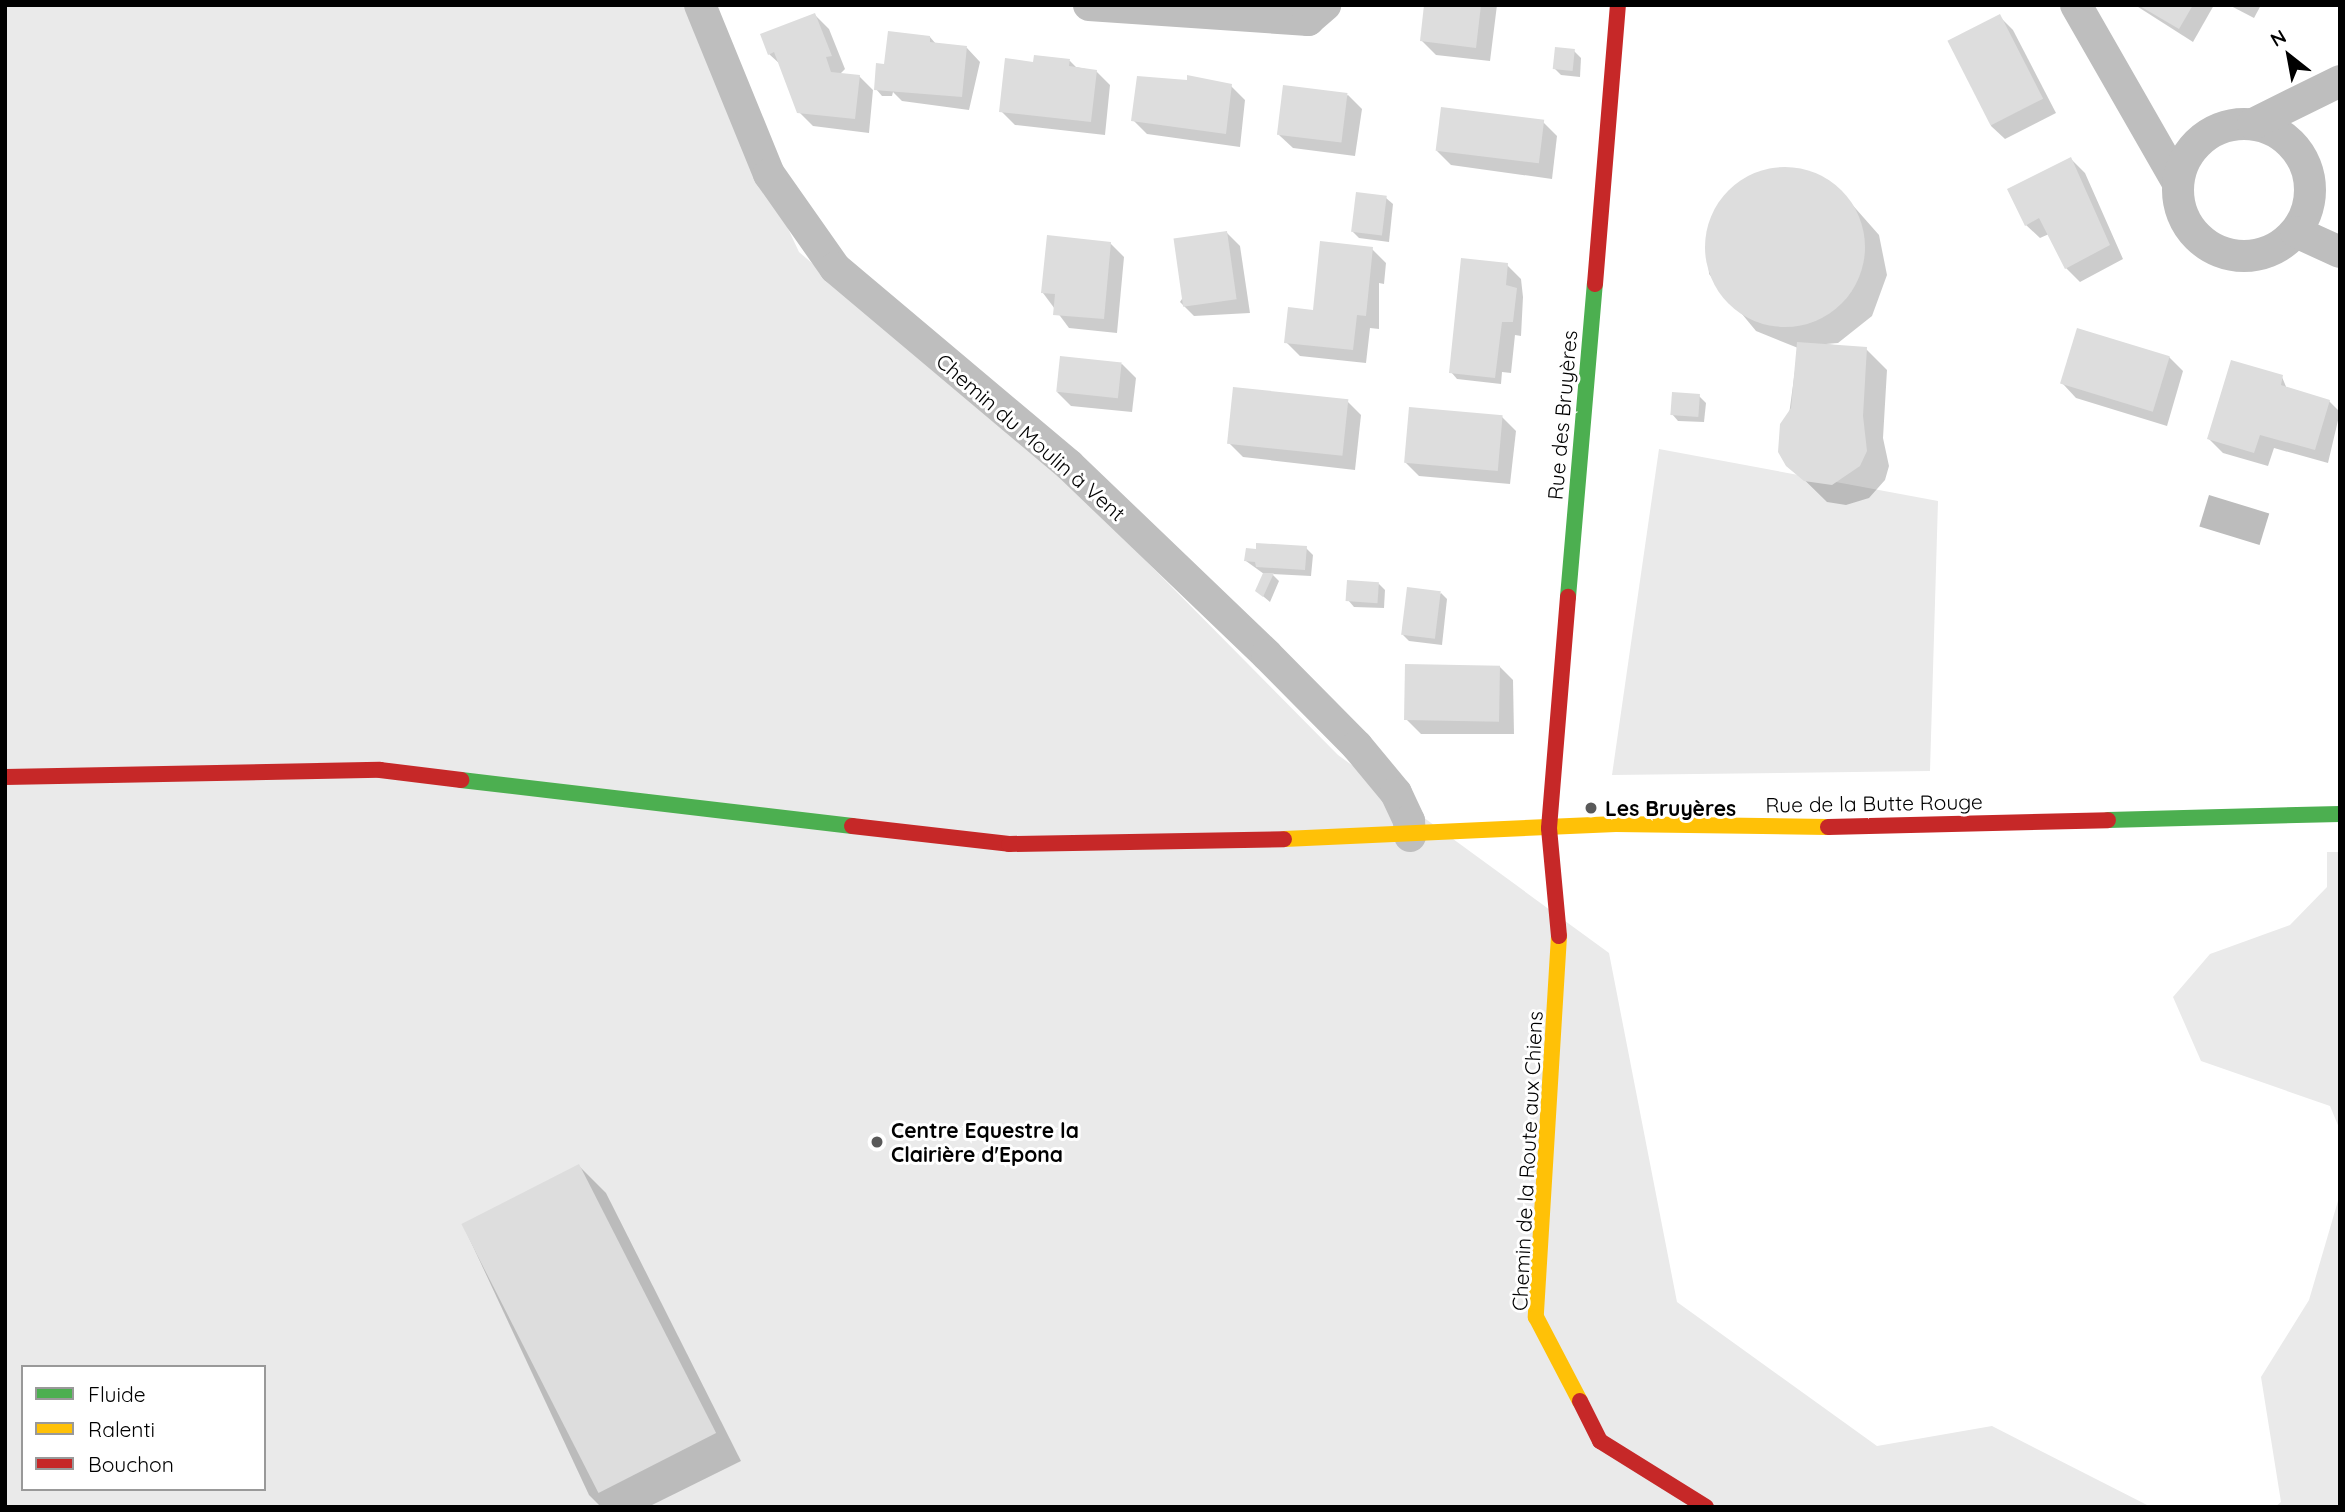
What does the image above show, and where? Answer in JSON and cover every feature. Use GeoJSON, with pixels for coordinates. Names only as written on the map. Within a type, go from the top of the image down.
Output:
{"type":"FeatureCollection","features":[{"type":"Feature","properties":{"kind":"street","name":"Chemin du Moulin à Vent"},"geometry":{"type":"LineString","coordinates":[[700,5],[769,174],[835,268],[1069,465],[1266,655],[1357,746],[1396,793],[1409,821],[1410,836]]}},
{"type":"Feature","properties":{"kind":"street"},"geometry":{"type":"LineString","coordinates":[[1089,5],[1308,20],[1325,5]]}},
{"type":"Feature","properties":{"kind":"street","name":"Rue des Bruyères"},"geometry":{"type":"LineString","coordinates":[[1549,828],[1618,5]]}},
{"type":"Feature","properties":{"kind":"street"},"geometry":{"type":"LineString","coordinates":[[2076,5],[2178,183]]}},
{"type":"Feature","properties":{"kind":"street"},"geometry":{"type":"LineString","coordinates":[[2253,124],[2289,140],[2310,175],[2306,215],[2296,232],[2261,255],[2219,252],[2200,241],[2187,225],[2179,204],[2178,183],[2183,163],[2212,132],[2253,124],[2340,81]]}},
{"type":"Feature","properties":{"kind":"street"},"geometry":{"type":"LineString","coordinates":[[2296,232],[2340,252]]}},
{"type":"Feature","properties":{"kind":"street","name":"Rue de la Butte Rouge"},"geometry":{"type":"LineString","coordinates":[[5,777],[380,770],[1009,844],[1410,836],[1616,824],[1814,827],[2340,814]]}},
{"type":"Feature","properties":{"kind":"street","name":"Chemin de la Route aux Chiens"},"geometry":{"type":"LineString","coordinates":[[1549,828],[1560,953],[1535,1317],[1600,1441],[1706,1507]]}},
{"type":"Feature","properties":{"kind":"shaded area"},"geometry":{"type":"Polygon","coordinates":[[[5,5],[683,5],[799,252],[1073,487],[1338,755],[1609,953],[1677,1302],[1877,1446],[1992,1426],[2151,1507],[5,1507],[5,5]]]}},
{"type":"Feature","properties":{"kind":"shaded area"},"geometry":{"type":"Polygon","coordinates":[[[1659,449],[1938,501],[1930,771],[1612,775],[1659,449]]]}},
{"type":"Feature","properties":{"kind":"shaded area"},"geometry":{"type":"Polygon","coordinates":[[[2209,495],[2269,513],[2260,545],[2199,527],[2209,495]]]}},
{"type":"Feature","properties":{"kind":"shaded area"},"geometry":{"type":"Polygon","coordinates":[[[2327,852],[2340,852],[2340,1130],[2330,1106],[2201,1061],[2173,997],[2210,954],[2290,925],[2327,887],[2327,852]]]}},
{"type":"Feature","properties":{"kind":"shaded area"},"geometry":{"type":"Polygon","coordinates":[[[2340,1194],[2340,1507],[2275,1507],[2281,1502],[2261,1377],[2309,1300],[2340,1194]]]}},
{"type":"Feature","properties":{"kind":"building"},"geometry":{"type":"Polygon","coordinates":[[[1424,5],[1481,5],[1476,48],[1420,41],[1424,5]]]}},
{"type":"Feature","properties":{"kind":"building"},"geometry":{"type":"Polygon","coordinates":[[[2138,5],[2193,5],[2179,29],[2138,5]]]}},
{"type":"Feature","properties":{"kind":"building"},"geometry":{"type":"Polygon","coordinates":[[[815,13],[832,56],[826,57],[831,72],[860,75],[855,119],[797,113],[774,52],[768,55],[760,34],[815,13]]]}},
{"type":"Feature","properties":{"kind":"building"},"geometry":{"type":"Polygon","coordinates":[[[2000,14],[2043,99],[1991,125],[1947,41],[2000,14]]]}},
{"type":"Feature","properties":{"kind":"building"},"geometry":{"type":"Polygon","coordinates":[[[888,31],[930,36],[930,42],[967,46],[962,97],[874,90],[876,63],[884,64],[888,31]]]}},
{"type":"Feature","properties":{"kind":"building"},"geometry":{"type":"Polygon","coordinates":[[[1555,47],[1575,49],[1573,71],[1553,69],[1555,47]]]}},
{"type":"Feature","properties":{"kind":"building"},"geometry":{"type":"Polygon","coordinates":[[[1034,55],[1070,59],[1069,66],[1097,70],[1091,122],[999,112],[1005,58],[1033,62],[1034,55]]]}},
{"type":"Feature","properties":{"kind":"building"},"geometry":{"type":"Polygon","coordinates":[[[1187,75],[1232,84],[1226,134],[1131,121],[1137,76],[1187,80],[1187,75]]]}},
{"type":"Feature","properties":{"kind":"building"},"geometry":{"type":"Polygon","coordinates":[[[1283,85],[1348,93],[1341,143],[1277,135],[1283,85]]]}},
{"type":"Feature","properties":{"kind":"building"},"geometry":{"type":"Polygon","coordinates":[[[1441,107],[1544,120],[1539,163],[1436,151],[1441,107]]]}},
{"type":"Feature","properties":{"kind":"building"},"geometry":{"type":"Polygon","coordinates":[[[2071,157],[2110,245],[2065,269],[2039,218],[2025,226],[2007,189],[2071,157]]]}},
{"type":"Feature","properties":{"kind":"building"},"geometry":{"type":"Polygon","coordinates":[[[1785,167],[1815,173],[1841,191],[1859,217],[1865,247],[1859,277],[1841,303],[1815,321],[1785,327],[1755,321],[1729,303],[1711,277],[1705,247],[1711,217],[1729,191],[1755,173],[1785,167]]]}},
{"type":"Feature","properties":{"kind":"building"},"geometry":{"type":"Polygon","coordinates":[[[1356,192],[1387,196],[1382,235],[1351,232],[1356,192]]]}},
{"type":"Feature","properties":{"kind":"building"},"geometry":{"type":"Polygon","coordinates":[[[1227,231],[1237,299],[1183,307],[1174,239],[1227,231]]]}},
{"type":"Feature","properties":{"kind":"building"},"geometry":{"type":"Polygon","coordinates":[[[1047,235],[1111,242],[1104,319],[1053,315],[1055,294],[1041,293],[1047,235]]]}},
{"type":"Feature","properties":{"kind":"building"},"geometry":{"type":"Polygon","coordinates":[[[1320,241],[1373,247],[1366,316],[1357,315],[1353,350],[1284,343],[1288,307],[1313,310],[1320,241]]]}},
{"type":"Feature","properties":{"kind":"building"},"geometry":{"type":"Polygon","coordinates":[[[1461,258],[1508,263],[1506,285],[1517,288],[1513,322],[1502,322],[1495,378],[1449,373],[1461,258]]]}},
{"type":"Feature","properties":{"kind":"building"},"geometry":{"type":"Polygon","coordinates":[[[2077,328],[2170,356],[2153,412],[2060,383],[2077,328]]]}},
{"type":"Feature","properties":{"kind":"building"},"geometry":{"type":"Polygon","coordinates":[[[1797,342],[1867,347],[1863,416],[1867,451],[1860,466],[1832,485],[1804,481],[1786,466],[1778,452],[1780,424],[1791,408],[1797,342]]]}},
{"type":"Feature","properties":{"kind":"building"},"geometry":{"type":"Polygon","coordinates":[[[1060,356],[1122,362],[1118,398],[1056,392],[1060,356]]]}},
{"type":"Feature","properties":{"kind":"building"},"geometry":{"type":"Polygon","coordinates":[[[2231,360],[2283,375],[2281,385],[2330,400],[2315,450],[2260,435],[2254,453],[2207,439],[2231,360]]]}},
{"type":"Feature","properties":{"kind":"building"},"geometry":{"type":"Polygon","coordinates":[[[1233,387],[1348,399],[1342,456],[1227,444],[1233,387]]]}},
{"type":"Feature","properties":{"kind":"building"},"geometry":{"type":"Polygon","coordinates":[[[1672,392],[1700,394],[1698,417],[1670,415],[1672,392]]]}},
{"type":"Feature","properties":{"kind":"building"},"geometry":{"type":"Polygon","coordinates":[[[1409,407],[1503,415],[1498,471],[1404,463],[1409,407]]]}},
{"type":"Feature","properties":{"kind":"building"},"geometry":{"type":"Polygon","coordinates":[[[1256,543],[1307,546],[1305,570],[1256,567],[1255,562],[1244,561],[1246,548],[1256,549],[1256,543]]]}},
{"type":"Feature","properties":{"kind":"building"},"geometry":{"type":"Polygon","coordinates":[[[1263,573],[1274,573],[1263,597],[1255,591],[1263,573]]]}},
{"type":"Feature","properties":{"kind":"building"},"geometry":{"type":"Polygon","coordinates":[[[1347,580],[1379,582],[1377,603],[1346,601],[1347,580]]]}},
{"type":"Feature","properties":{"kind":"building"},"geometry":{"type":"Polygon","coordinates":[[[1407,587],[1441,591],[1435,639],[1401,635],[1407,587]]]}},
{"type":"Feature","properties":{"kind":"building"},"geometry":{"type":"Polygon","coordinates":[[[1405,664],[1500,666],[1499,722],[1404,720],[1405,664]]]}},
{"type":"Feature","properties":{"kind":"building"},"geometry":{"type":"Polygon","coordinates":[[[579,1164],[716,1433],[598,1493],[461,1224],[579,1164]]]}},
{"type":"Feature","properties":{"kind":"traffic: fast"},"geometry":{"type":"LineString","coordinates":[[1568,597],[1595,284]]}},
{"type":"Feature","properties":{"kind":"traffic: fast"},"geometry":{"type":"LineString","coordinates":[[461,780],[852,826]]}},
{"type":"Feature","properties":{"kind":"traffic: fast"},"geometry":{"type":"LineString","coordinates":[[2108,820],[2340,814]]}},
{"type":"Feature","properties":{"kind":"traffic: slow"},"geometry":{"type":"LineString","coordinates":[[1284,839],[1616,824],[1828,827]]}},
{"type":"Feature","properties":{"kind":"traffic: slow"},"geometry":{"type":"LineString","coordinates":[[1559,936],[1536,1317],[1580,1401]]}},
{"type":"Feature","properties":{"kind":"traffic: jam"},"geometry":{"type":"LineString","coordinates":[[1595,284],[1618,5]]}},
{"type":"Feature","properties":{"kind":"traffic: jam"},"geometry":{"type":"LineString","coordinates":[[1559,936],[1549,828],[1568,597]]}},
{"type":"Feature","properties":{"kind":"traffic: jam"},"geometry":{"type":"LineString","coordinates":[[5,777],[380,770],[461,780]]}},
{"type":"Feature","properties":{"kind":"traffic: jam"},"geometry":{"type":"LineString","coordinates":[[1828,827],[2108,820]]}},
{"type":"Feature","properties":{"kind":"traffic: jam"},"geometry":{"type":"LineString","coordinates":[[852,826],[1009,844],[1284,839]]}},
{"type":"Feature","properties":{"kind":"traffic: jam"},"geometry":{"type":"LineString","coordinates":[[1580,1401],[1600,1441],[1706,1507]]}},
{"type":"Feature","properties":{"kind":"place","name":"Les Bruyères"},"geometry":{"type":"Point","coordinates":[1591,808]}},
{"type":"Feature","properties":{"kind":"place","name":"Centre Equestre la Clairière d'Epona"},"geometry":{"type":"Point","coordinates":[877,1142]}}]}
